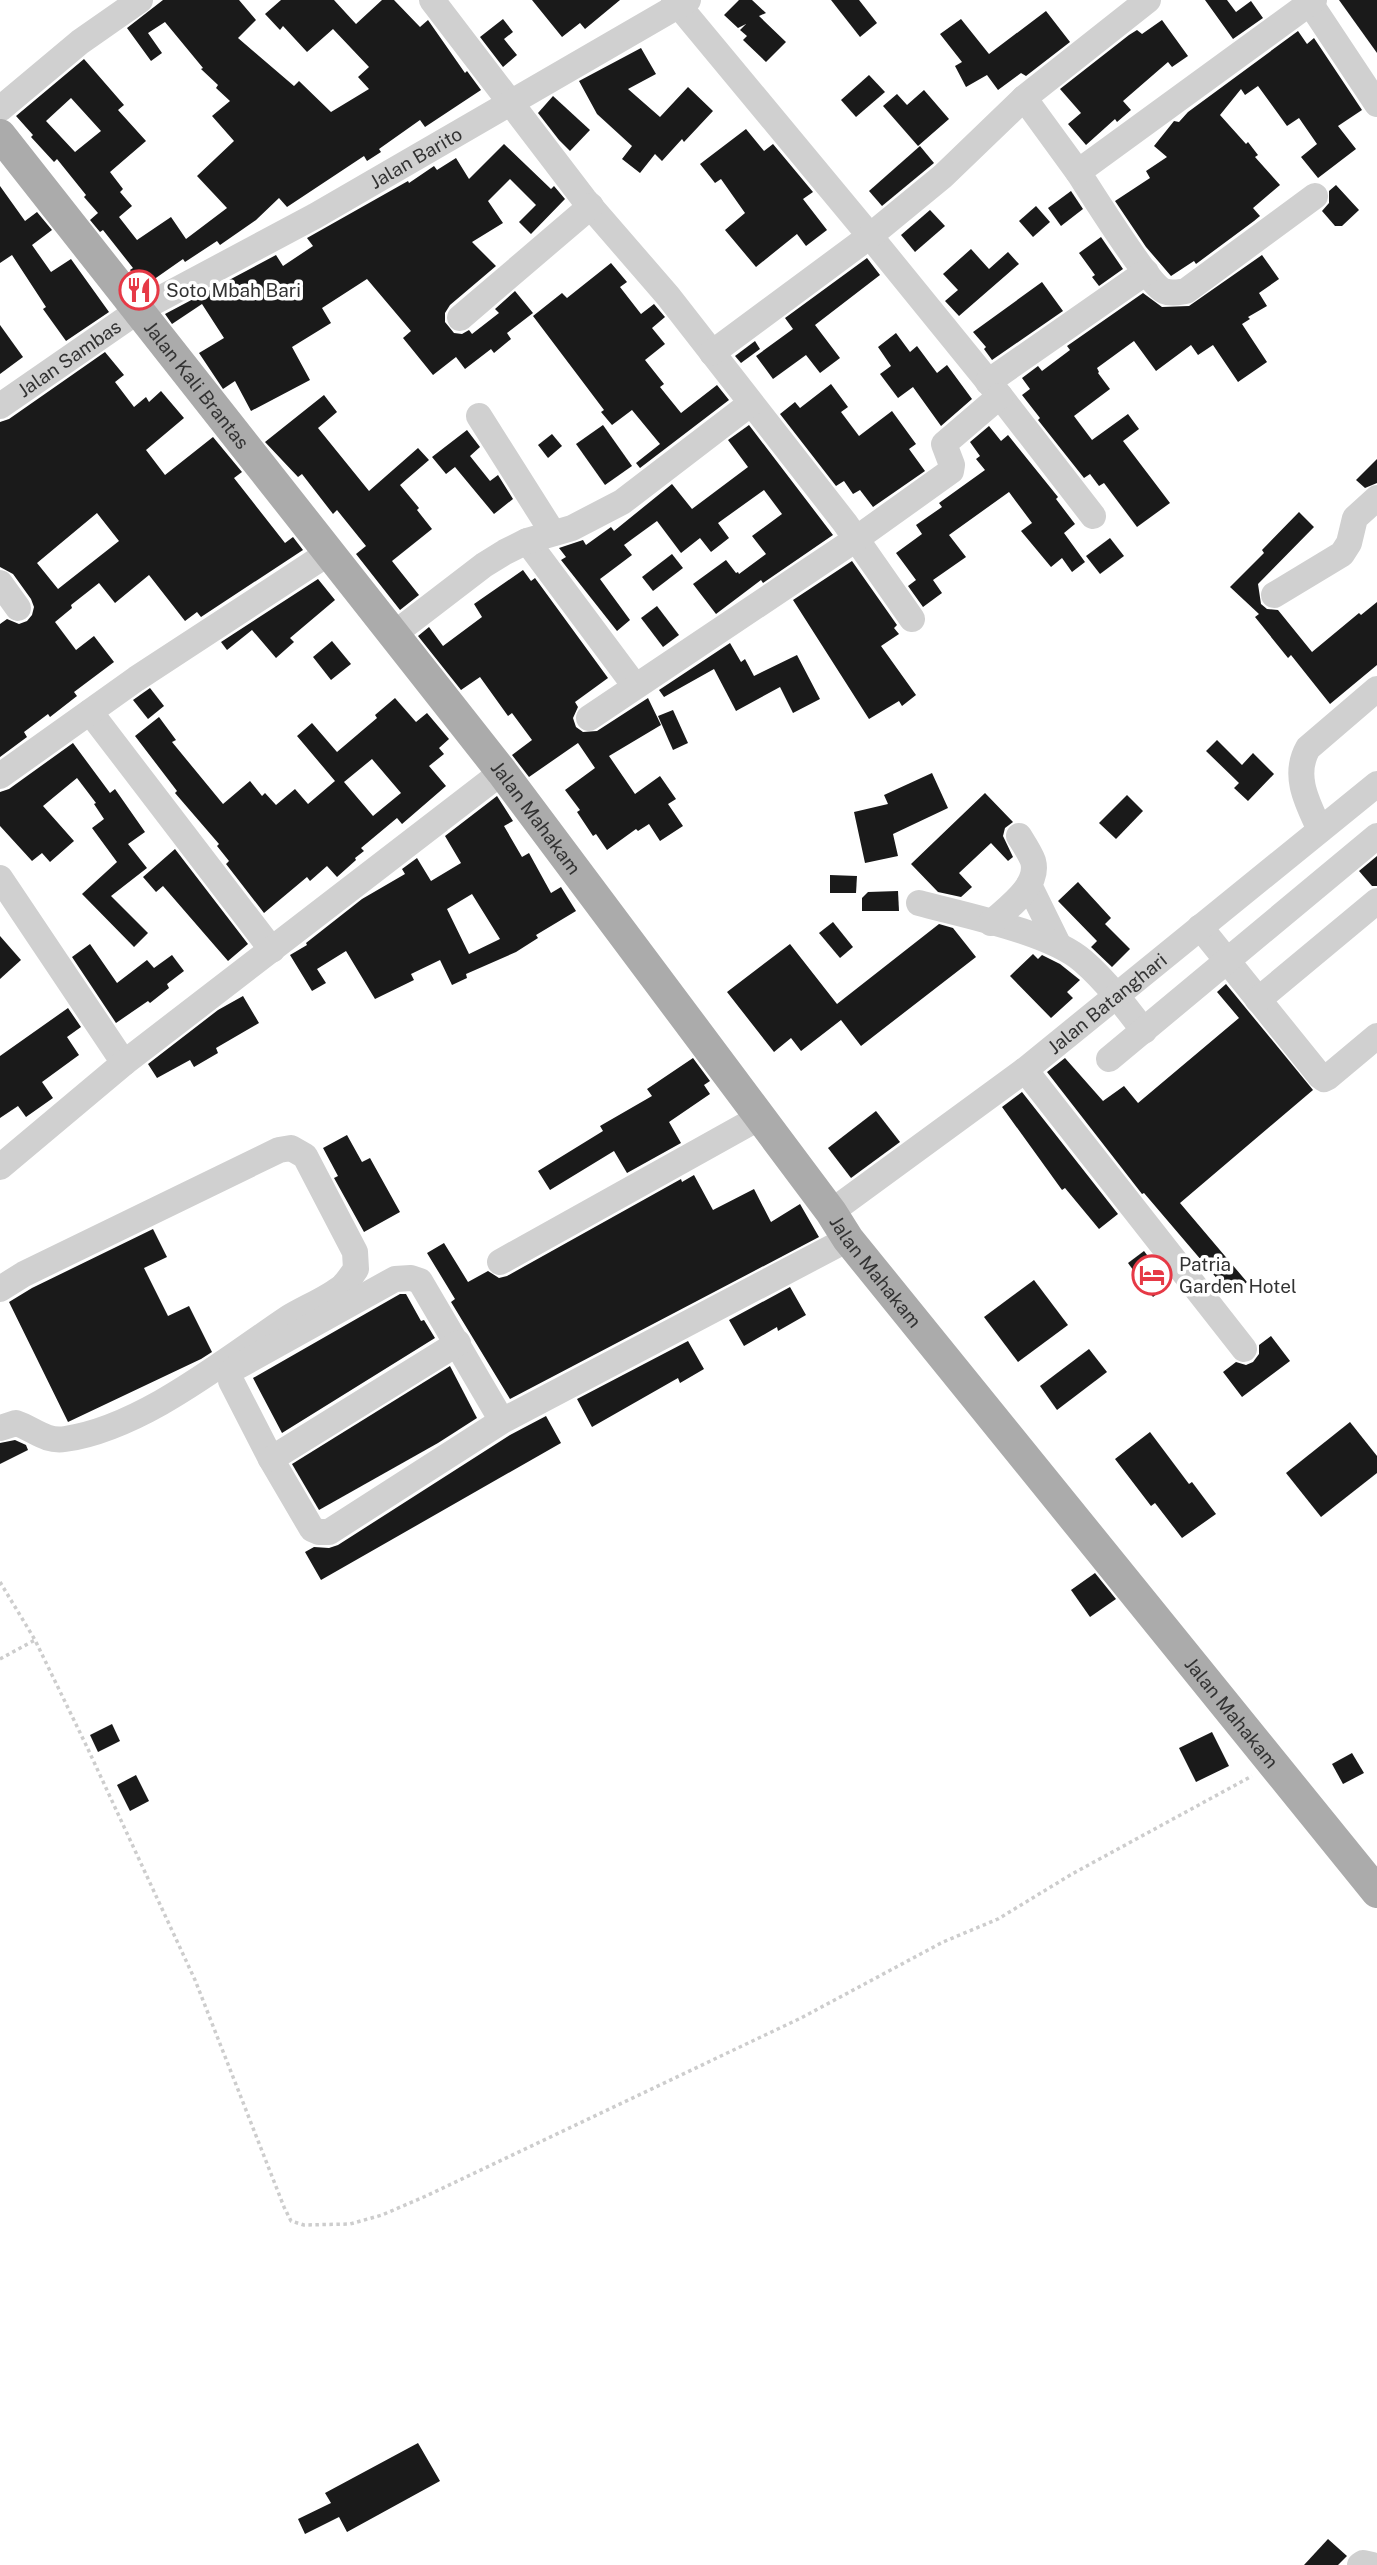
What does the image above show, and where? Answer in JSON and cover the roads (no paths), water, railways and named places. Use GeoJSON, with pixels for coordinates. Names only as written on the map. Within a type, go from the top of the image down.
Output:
{"type":"FeatureCollection","features":[{"type":"Feature","properties":{"kind":"main road","name":"Jalan Kali Brantas"},"geometry":{"type":"LineString","coordinates":[[0,135],[394,634]]}},
{"type":"Feature","properties":{"kind":"main road","name":"Jalan Mahakam"},"geometry":{"type":"LineString","coordinates":[[394,634],[502,772],[831,1212],[848,1239],[1377,1892]]}},
{"type":"Feature","properties":{"kind":"street"},"geometry":{"type":"LineString","coordinates":[[0,109],[80,42],[140,0]]}},
{"type":"Feature","properties":{"kind":"street"},"geometry":{"type":"LineString","coordinates":[[432,0],[591,206],[668,296],[856,539],[912,619]]}},
{"type":"Feature","properties":{"kind":"street"},"geometry":{"type":"LineString","coordinates":[[712,353],[870,236],[943,176],[1024,99],[1148,0]]}},
{"type":"Feature","properties":{"kind":"street"},"geometry":{"type":"LineString","coordinates":[[1078,172],[1311,1],[1377,104]]}},
{"type":"Feature","properties":{"kind":"street"},"geometry":{"type":"LineString","coordinates":[[680,2],[994,389],[1093,516]]}},
{"type":"Feature","properties":{"kind":"street","name":"Jalan Barito"},"geometry":{"type":"LineString","coordinates":[[139,310],[315,216],[511,104],[680,2]]}},
{"type":"Feature","properties":{"kind":"street"},"geometry":{"type":"LineString","coordinates":[[1024,99],[1162,291],[1186,291],[1315,196]]}},
{"type":"Feature","properties":{"kind":"street"},"geometry":{"type":"LineString","coordinates":[[460,318],[591,206]]}},
{"type":"Feature","properties":{"kind":"street"},"geometry":{"type":"LineString","coordinates":[[589,718],[856,539],[951,471],[953,465],[944,444],[994,389],[1146,272]]}},
{"type":"Feature","properties":{"kind":"street","name":"Jalan Sambas"},"geometry":{"type":"LineString","coordinates":[[0,406],[139,310]]}},
{"type":"Feature","properties":{"kind":"street"},"geometry":{"type":"LineString","coordinates":[[394,634],[484,565],[527,541],[598,517],[622,502],[750,404]]}},
{"type":"Feature","properties":{"kind":"street"},"geometry":{"type":"LineString","coordinates":[[480,416],[553,533]]}},
{"type":"Feature","properties":{"kind":"street"},"geometry":{"type":"LineString","coordinates":[[1274,595],[1342,554],[1349,543],[1355,518],[1377,498]]}},
{"type":"Feature","properties":{"kind":"street"},"geometry":{"type":"LineString","coordinates":[[527,541],[635,686]]}},
{"type":"Feature","properties":{"kind":"street"},"geometry":{"type":"LineString","coordinates":[[0,776],[90,712],[330,552]]}},
{"type":"Feature","properties":{"kind":"street"},"geometry":{"type":"LineString","coordinates":[[0,583],[18,607]]}},
{"type":"Feature","properties":{"kind":"street"},"geometry":{"type":"LineString","coordinates":[[1109,1059],[1369,843],[1328,824],[1305,796],[1300,771],[1301,760],[1308,748],[1377,689]]}},
{"type":"Feature","properties":{"kind":"street"},"geometry":{"type":"LineString","coordinates":[[90,712],[272,950]]}},
{"type":"Feature","properties":{"kind":"street"},"geometry":{"type":"LineString","coordinates":[[0,1167],[124,1063],[502,772]]}},
{"type":"Feature","properties":{"kind":"street","name":"Jalan Batanghari"},"geometry":{"type":"LineString","coordinates":[[831,1212],[1025,1070],[1377,784]]}},
{"type":"Feature","properties":{"kind":"street"},"geometry":{"type":"LineString","coordinates":[[991,923],[1034,877],[1033,862],[1019,836]]}},
{"type":"Feature","properties":{"kind":"street"},"geometry":{"type":"LineString","coordinates":[[0,878],[124,1063]]}},
{"type":"Feature","properties":{"kind":"street"},"geometry":{"type":"LineString","coordinates":[[1029,885],[1058,944]]}},
{"type":"Feature","properties":{"kind":"street"},"geometry":{"type":"LineString","coordinates":[[1258,1000],[1377,901]]}},
{"type":"Feature","properties":{"kind":"street"},"geometry":{"type":"LineString","coordinates":[[919,902],[1058,944],[1081,959],[1116,995],[1144,1031]]}},
{"type":"Feature","properties":{"kind":"street"},"geometry":{"type":"LineString","coordinates":[[1200,928],[1324,1079],[1377,1036]]}},
{"type":"Feature","properties":{"kind":"street"},"geometry":{"type":"LineString","coordinates":[[1025,1070],[1244,1349]]}},
{"type":"Feature","properties":{"kind":"street"},"geometry":{"type":"LineString","coordinates":[[500,1262],[760,1117]]}},
{"type":"Feature","properties":{"kind":"street"},"geometry":{"type":"LineString","coordinates":[[0,1289],[23,1274],[279,1150],[291,1148],[305,1156],[355,1252],[356,1269],[342,1287],[302,1309],[191,1383],[127,1420],[93,1433],[63,1440],[50,1440],[16,1423],[0,1427]]}},
{"type":"Feature","properties":{"kind":"street"},"geometry":{"type":"LineString","coordinates":[[502,1421],[420,1281],[411,1278],[395,1279],[235,1368],[231,1373],[231,1381],[271,1459],[312,1529],[329,1532],[502,1421],[848,1239]]}},
{"type":"Feature","properties":{"kind":"street"},"geometry":{"type":"LineString","coordinates":[[271,1459],[458,1343]]}},
{"type":"Feature","properties":{"kind":"street"},"geometry":{"type":"LineString","coordinates":[[1360,2565],[1372,2565]]}},
{"type":"Feature","properties":{"kind":"place","name":"Soto Mbah Bari"},"geometry":{"type":"Point","coordinates":[139,290]}},
{"type":"Feature","properties":{"kind":"place","name":"Patria Garden Hotel"},"geometry":{"type":"Point","coordinates":[1152,1275]}}]}
